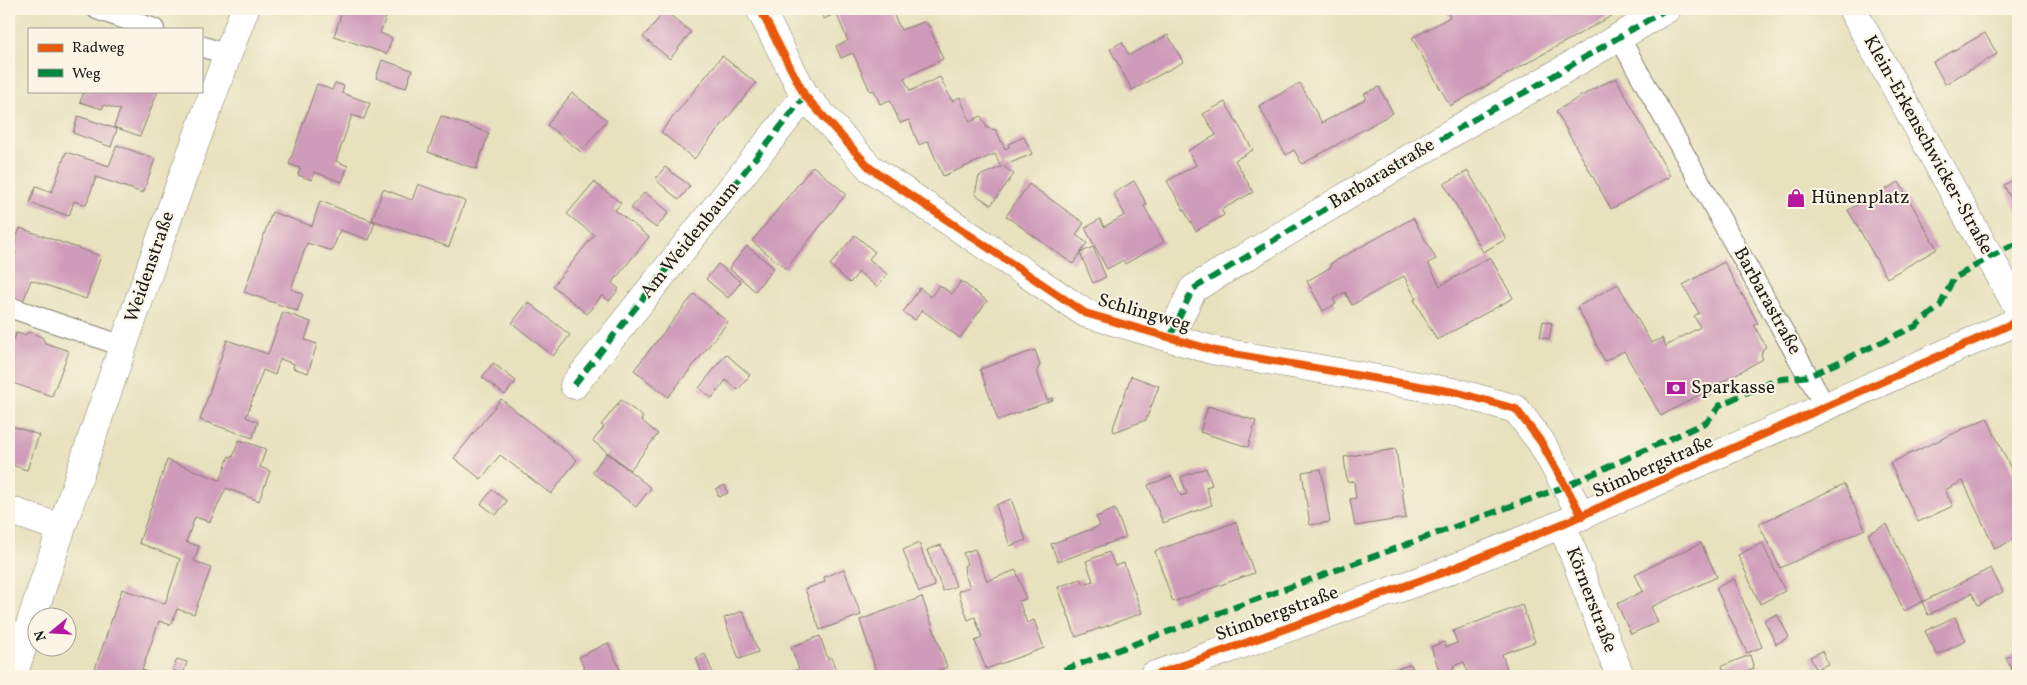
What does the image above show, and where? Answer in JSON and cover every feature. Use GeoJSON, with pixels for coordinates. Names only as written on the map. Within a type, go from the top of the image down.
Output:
{"type":"FeatureCollection","features":[{"type":"Feature","properties":{"kind":"street","name":"Weidenstraße"},"geometry":{"type":"LineString","coordinates":[[13,676],[61,528],[184,168],[245,9]]}},
{"type":"Feature","properties":{"kind":"street","name":"Schlingweg"},"geometry":{"type":"LineString","coordinates":[[760,9],[805,96],[870,168],[1085,313],[1216,351],[1459,393],[1516,409],[1541,442],[1572,520]]}},
{"type":"Feature","properties":{"kind":"street","name":"Barbarastraße"},"geometry":{"type":"LineString","coordinates":[[1170,337],[1193,289],[1469,122],[1529,90],[1667,9]]}},
{"type":"Feature","properties":{"kind":"street","name":"Klein-Erkenschwicker-Straße"},"geometry":{"type":"LineString","coordinates":[[1852,9],[2018,308]]}},
{"type":"Feature","properties":{"kind":"street","name":"Am Weidenbaum"},"geometry":{"type":"LineString","coordinates":[[574,385],[805,96]]}},
{"type":"Feature","properties":{"kind":"street","name":"Stimbergstraße"},"geometry":{"type":"LineString","coordinates":[[1153,676],[1447,570],[1572,520],[2018,321]]}},
{"type":"Feature","properties":{"kind":"street"},"geometry":{"type":"LineString","coordinates":[[9,510],[61,528]]}},
{"type":"Feature","properties":{"kind":"street","name":"Körnerstraße"},"geometry":{"type":"LineString","coordinates":[[1572,520],[1620,676]]}},
{"type":"Feature","properties":{"kind":"lane"},"geometry":{"type":"LineString","coordinates":[[97,9],[151,28]]}},
{"type":"Feature","properties":{"kind":"lane","name":"Barbarastraße"},"geometry":{"type":"LineString","coordinates":[[1619,37],[1826,408]]}},
{"type":"Feature","properties":{"kind":"lane"},"geometry":{"type":"LineString","coordinates":[[202,46],[227,55]]}},
{"type":"Feature","properties":{"kind":"lane"},"geometry":{"type":"LineString","coordinates":[[9,307],[124,346]]}},
{"type":"Feature","properties":{"kind":"building"},"geometry":{"type":"Polygon","coordinates":[[[343,9],[389,9],[380,33],[392,38],[387,54],[334,36],[343,9]]]}},
{"type":"Feature","properties":{"kind":"building"},"geometry":{"type":"Polygon","coordinates":[[[819,9],[891,9],[901,30],[924,22],[929,26],[943,59],[904,78],[910,91],[940,77],[952,101],[960,97],[970,122],[981,116],[987,128],[996,130],[1005,149],[1009,147],[1008,144],[1024,137],[1032,154],[1003,166],[1014,174],[991,205],[975,194],[979,176],[1001,167],[995,154],[943,176],[928,141],[919,145],[909,120],[900,123],[890,100],[880,104],[874,90],[870,91],[853,53],[841,58],[836,46],[848,41],[836,13],[824,19],[819,9]]]}},
{"type":"Feature","properties":{"kind":"building"},"geometry":{"type":"Polygon","coordinates":[[[1445,9],[1624,9],[1450,106],[1412,38],[1450,17],[1445,9]]]}},
{"type":"Feature","properties":{"kind":"building"},"geometry":{"type":"Polygon","coordinates":[[[665,11],[691,32],[670,59],[643,37],[665,11]]]}},
{"type":"Feature","properties":{"kind":"building"},"geometry":{"type":"Polygon","coordinates":[[[1985,33],[1997,54],[1945,84],[1933,62],[1985,33]]]}},
{"type":"Feature","properties":{"kind":"building"},"geometry":{"type":"Polygon","coordinates":[[[1168,35],[1183,62],[1132,90],[1110,49],[1122,42],[1129,55],[1168,35]]]}},
{"type":"Feature","properties":{"kind":"building"},"geometry":{"type":"Polygon","coordinates":[[[722,56],[756,83],[694,159],[661,132],[722,56]]]}},
{"type":"Feature","properties":{"kind":"building"},"geometry":{"type":"Polygon","coordinates":[[[382,60],[412,70],[406,88],[376,78],[382,60]]]}},
{"type":"Feature","properties":{"kind":"building"},"geometry":{"type":"Polygon","coordinates":[[[1616,78],[1670,176],[1611,209],[1556,111],[1616,78]]]}},
{"type":"Feature","properties":{"kind":"building"},"geometry":{"type":"Polygon","coordinates":[[[335,83],[344,86],[342,93],[370,103],[364,119],[352,115],[336,161],[348,166],[342,182],[314,172],[312,180],[298,175],[300,168],[289,164],[317,84],[332,90],[335,83]]]}},
{"type":"Feature","properties":{"kind":"building"},"geometry":{"type":"Polygon","coordinates":[[[1300,83],[1322,123],[1367,98],[1364,94],[1379,87],[1393,113],[1302,164],[1294,150],[1286,155],[1259,106],[1300,83]]]}},
{"type":"Feature","properties":{"kind":"building"},"geometry":{"type":"Polygon","coordinates":[[[84,92],[158,92],[140,136],[114,127],[120,110],[104,105],[102,109],[80,102],[84,92]]]}},
{"type":"Feature","properties":{"kind":"building"},"geometry":{"type":"Polygon","coordinates":[[[572,93],[607,120],[581,152],[547,125],[572,93]]]}},
{"type":"Feature","properties":{"kind":"building"},"geometry":{"type":"Polygon","coordinates":[[[1225,102],[1253,150],[1235,160],[1253,192],[1221,210],[1224,215],[1196,231],[1167,181],[1196,165],[1188,151],[1216,135],[1203,114],[1225,102]]]}},
{"type":"Feature","properties":{"kind":"building"},"geometry":{"type":"Polygon","coordinates":[[[78,116],[117,129],[111,147],[73,133],[78,116]]]}},
{"type":"Feature","properties":{"kind":"building"},"geometry":{"type":"Polygon","coordinates":[[[441,116],[489,133],[476,169],[428,152],[441,116]]]}},
{"type":"Feature","properties":{"kind":"building"},"geometry":{"type":"Polygon","coordinates":[[[117,145],[155,159],[143,193],[96,177],[86,205],[74,201],[69,216],[30,203],[36,186],[52,192],[66,152],[109,166],[117,145]]]}},
{"type":"Feature","properties":{"kind":"building"},"geometry":{"type":"Polygon","coordinates":[[[813,166],[846,194],[786,269],[752,241],[813,166]]]}},
{"type":"Feature","properties":{"kind":"building"},"geometry":{"type":"Polygon","coordinates":[[[665,167],[690,186],[679,200],[655,179],[665,167]]]}},
{"type":"Feature","properties":{"kind":"building"},"geometry":{"type":"Polygon","coordinates":[[[1468,171],[1506,239],[1483,252],[1444,184],[1468,171]]]}},
{"type":"Feature","properties":{"kind":"building"},"geometry":{"type":"Polygon","coordinates":[[[2018,178],[2018,213],[2004,185],[2018,178]]]}},
{"type":"Feature","properties":{"kind":"building"},"geometry":{"type":"Polygon","coordinates":[[[1134,181],[1147,205],[1144,206],[1164,242],[1125,264],[1123,260],[1107,269],[1085,228],[1100,219],[1104,227],[1125,215],[1113,193],[1134,181]]]}},
{"type":"Feature","properties":{"kind":"building"},"geometry":{"type":"Polygon","coordinates":[[[594,182],[621,203],[615,210],[649,237],[612,283],[619,289],[609,301],[602,295],[587,314],[553,286],[594,235],[567,214],[594,182]]]}},
{"type":"Feature","properties":{"kind":"building"},"geometry":{"type":"Polygon","coordinates":[[[1899,182],[1937,249],[1887,278],[1848,210],[1899,182]]]}},
{"type":"Feature","properties":{"kind":"building"},"geometry":{"type":"Polygon","coordinates":[[[418,184],[465,201],[449,247],[372,220],[383,189],[412,200],[418,184]]]}},
{"type":"Feature","properties":{"kind":"building"},"geometry":{"type":"Polygon","coordinates":[[[1029,184],[1084,223],[1076,235],[1087,243],[1073,264],[1006,216],[1029,184]]]}},
{"type":"Feature","properties":{"kind":"building"},"geometry":{"type":"Polygon","coordinates":[[[645,192],[669,212],[656,228],[631,208],[645,192]]]}},
{"type":"Feature","properties":{"kind":"building"},"geometry":{"type":"Polygon","coordinates":[[[320,201],[375,222],[369,240],[340,230],[332,251],[307,243],[291,289],[303,294],[297,311],[244,292],[272,212],[312,226],[320,201]]]}},
{"type":"Feature","properties":{"kind":"building"},"geometry":{"type":"Polygon","coordinates":[[[1413,218],[1436,259],[1428,263],[1440,286],[1490,257],[1513,298],[1437,340],[1414,300],[1416,299],[1404,276],[1352,305],[1345,292],[1333,299],[1336,304],[1323,311],[1307,281],[1331,267],[1330,264],[1413,218]]]}},
{"type":"Feature","properties":{"kind":"building"},"geometry":{"type":"Polygon","coordinates":[[[20,228],[101,256],[86,299],[31,280],[23,302],[9,297],[9,274],[16,252],[12,250],[20,228]]]}},
{"type":"Feature","properties":{"kind":"building"},"geometry":{"type":"Polygon","coordinates":[[[855,235],[875,252],[869,259],[887,274],[877,287],[859,272],[850,283],[830,265],[855,235]]]}},
{"type":"Feature","properties":{"kind":"building"},"geometry":{"type":"Polygon","coordinates":[[[747,246],[774,268],[755,291],[729,268],[747,246]]]}},
{"type":"Feature","properties":{"kind":"building"},"geometry":{"type":"Polygon","coordinates":[[[1093,247],[1106,277],[1093,283],[1080,253],[1093,247]]]}},
{"type":"Feature","properties":{"kind":"building"},"geometry":{"type":"Polygon","coordinates":[[[1724,262],[1758,323],[1754,325],[1766,347],[1761,355],[1763,359],[1661,416],[1624,351],[1605,361],[1577,307],[1618,284],[1651,343],[1662,338],[1666,346],[1700,327],[1694,316],[1699,313],[1683,285],[1724,262]]]}},
{"type":"Feature","properties":{"kind":"building"},"geometry":{"type":"Polygon","coordinates":[[[718,264],[741,282],[728,298],[706,279],[718,264]]]}},
{"type":"Feature","properties":{"kind":"building"},"geometry":{"type":"Polygon","coordinates":[[[961,281],[987,301],[960,338],[922,310],[915,320],[903,312],[920,288],[931,297],[939,285],[952,294],[961,281]]]}},
{"type":"Feature","properties":{"kind":"building"},"geometry":{"type":"Polygon","coordinates":[[[694,294],[728,322],[668,397],[634,370],[694,294]]]}},
{"type":"Feature","properties":{"kind":"building"},"geometry":{"type":"Polygon","coordinates":[[[528,302],[570,335],[553,356],[512,323],[528,302]]]}},
{"type":"Feature","properties":{"kind":"building"},"geometry":{"type":"Polygon","coordinates":[[[283,312],[311,322],[305,340],[317,344],[308,373],[293,368],[294,364],[280,359],[275,375],[263,370],[246,417],[258,422],[253,438],[200,420],[227,340],[268,354],[283,312]]]}},
{"type":"Feature","properties":{"kind":"building"},"geometry":{"type":"Polygon","coordinates":[[[1543,321],[1552,323],[1549,339],[1540,337],[1543,321]]]}},
{"type":"Feature","properties":{"kind":"building"},"geometry":{"type":"Polygon","coordinates":[[[30,332],[42,337],[45,343],[69,351],[52,396],[9,382],[9,343],[14,340],[16,333],[24,335],[30,332]]]}},
{"type":"Feature","properties":{"kind":"building"},"geometry":{"type":"Polygon","coordinates":[[[1035,350],[1040,365],[1037,371],[1047,400],[1052,398],[1053,400],[998,420],[980,369],[1035,350]]]}},
{"type":"Feature","properties":{"kind":"building"},"geometry":{"type":"Polygon","coordinates":[[[726,354],[750,375],[738,390],[726,380],[712,398],[699,388],[726,354]]]}},
{"type":"Feature","properties":{"kind":"building"},"geometry":{"type":"Polygon","coordinates":[[[493,363],[516,381],[505,395],[482,377],[493,363]]]}},
{"type":"Feature","properties":{"kind":"building"},"geometry":{"type":"Polygon","coordinates":[[[1131,376],[1159,386],[1146,420],[1114,432],[1113,428],[1131,376]]]}},
{"type":"Feature","properties":{"kind":"building"},"geometry":{"type":"Polygon","coordinates":[[[501,399],[577,460],[551,494],[500,455],[481,479],[454,458],[501,399]]]}},
{"type":"Feature","properties":{"kind":"building"},"geometry":{"type":"Polygon","coordinates":[[[621,400],[643,417],[641,420],[658,434],[630,470],[593,441],[604,427],[601,425],[621,400]]]}},
{"type":"Feature","properties":{"kind":"building"},"geometry":{"type":"Polygon","coordinates":[[[1208,406],[1256,421],[1248,447],[1200,432],[1208,406]]]}},
{"type":"Feature","properties":{"kind":"building"},"geometry":{"type":"Polygon","coordinates":[[[1987,418],[2018,484],[2018,550],[2013,540],[1995,549],[1963,481],[1945,490],[1953,506],[1918,522],[1890,463],[1987,418]]]}},
{"type":"Feature","properties":{"kind":"building"},"geometry":{"type":"Polygon","coordinates":[[[9,425],[39,435],[27,470],[9,464],[9,425]]]}},
{"type":"Feature","properties":{"kind":"building"},"geometry":{"type":"Polygon","coordinates":[[[239,440],[266,449],[260,467],[270,471],[259,501],[226,488],[210,522],[195,517],[186,542],[199,546],[194,561],[211,568],[194,614],[177,609],[171,625],[159,621],[142,670],[154,674],[154,676],[106,676],[94,672],[122,589],[165,604],[173,581],[180,559],[139,543],[167,460],[220,480],[229,456],[233,457],[239,440]]]}},
{"type":"Feature","properties":{"kind":"building"},"geometry":{"type":"Polygon","coordinates":[[[1396,449],[1406,518],[1355,526],[1350,499],[1356,498],[1354,481],[1347,482],[1344,457],[1396,449]]]}},
{"type":"Feature","properties":{"kind":"building"},"geometry":{"type":"Polygon","coordinates":[[[607,453],[651,488],[636,507],[592,472],[607,453]]]}},
{"type":"Feature","properties":{"kind":"building"},"geometry":{"type":"Polygon","coordinates":[[[1206,468],[1212,485],[1206,487],[1212,505],[1163,523],[1148,485],[1172,476],[1181,496],[1187,494],[1181,477],[1206,468]]]}},
{"type":"Feature","properties":{"kind":"building"},"geometry":{"type":"Polygon","coordinates":[[[1321,469],[1330,522],[1310,525],[1302,472],[1321,469]]]}},
{"type":"Feature","properties":{"kind":"building"},"geometry":{"type":"Polygon","coordinates":[[[1844,484],[1865,529],[1780,568],[1759,524],[1844,484]]]}},
{"type":"Feature","properties":{"kind":"building"},"geometry":{"type":"Polygon","coordinates":[[[725,485],[728,493],[719,497],[716,489],[725,485]]]}},
{"type":"Feature","properties":{"kind":"building"},"geometry":{"type":"Polygon","coordinates":[[[492,490],[507,501],[496,515],[481,504],[492,490]]]}},
{"type":"Feature","properties":{"kind":"building"},"geometry":{"type":"Polygon","coordinates":[[[1011,499],[1026,540],[1010,546],[996,505],[1011,499]]]}},
{"type":"Feature","properties":{"kind":"building"},"geometry":{"type":"Polygon","coordinates":[[[1115,509],[1126,537],[1058,562],[1051,544],[1100,526],[1096,517],[1115,509]]]}},
{"type":"Feature","properties":{"kind":"building"},"geometry":{"type":"Polygon","coordinates":[[[1236,522],[1254,573],[1173,602],[1155,551],[1236,522]]]}},
{"type":"Feature","properties":{"kind":"building"},"geometry":{"type":"Polygon","coordinates":[[[1887,524],[1923,601],[1904,611],[1868,534],[1887,524]]]}},
{"type":"Feature","properties":{"kind":"building"},"geometry":{"type":"Polygon","coordinates":[[[919,543],[935,586],[919,592],[903,550],[919,543]]]}},
{"type":"Feature","properties":{"kind":"building"},"geometry":{"type":"Polygon","coordinates":[[[1701,543],[1717,577],[1651,607],[1658,622],[1631,634],[1617,604],[1643,591],[1635,574],[1701,543]]]}},
{"type":"Feature","properties":{"kind":"building"},"geometry":{"type":"Polygon","coordinates":[[[1762,543],[1785,591],[1760,604],[1738,555],[1762,543]]]}},
{"type":"Feature","properties":{"kind":"building"},"geometry":{"type":"Polygon","coordinates":[[[941,545],[956,586],[943,591],[927,550],[941,545]]]}},
{"type":"Feature","properties":{"kind":"building"},"geometry":{"type":"Polygon","coordinates":[[[975,549],[987,581],[1016,570],[1026,599],[1019,601],[1027,623],[1034,620],[1044,648],[986,669],[975,641],[982,638],[975,617],[968,620],[958,591],[970,587],[965,575],[964,566],[967,564],[963,553],[975,549]]]}},
{"type":"Feature","properties":{"kind":"building"},"geometry":{"type":"Polygon","coordinates":[[[1109,552],[1115,566],[1124,563],[1142,613],[1076,637],[1058,587],[1081,579],[1084,584],[1093,581],[1086,561],[1109,552]]]}},
{"type":"Feature","properties":{"kind":"building"},"geometry":{"type":"Polygon","coordinates":[[[1991,568],[2003,592],[1978,605],[1972,593],[1928,615],[1922,602],[1991,568]]]}},
{"type":"Feature","properties":{"kind":"building"},"geometry":{"type":"Polygon","coordinates":[[[844,569],[861,615],[820,630],[805,589],[825,582],[824,577],[844,569]]]}},
{"type":"Feature","properties":{"kind":"building"},"geometry":{"type":"Polygon","coordinates":[[[1734,579],[1762,647],[1747,653],[1716,588],[1734,579]]]}},
{"type":"Feature","properties":{"kind":"building"},"geometry":{"type":"Polygon","coordinates":[[[922,597],[947,667],[923,676],[878,676],[860,620],[922,597]]]}},
{"type":"Feature","properties":{"kind":"building"},"geometry":{"type":"Polygon","coordinates":[[[1522,605],[1535,642],[1502,654],[1509,675],[1469,676],[1464,662],[1453,666],[1454,669],[1440,673],[1431,647],[1444,642],[1446,647],[1457,643],[1453,631],[1522,605]]]}},
{"type":"Feature","properties":{"kind":"building"},"geometry":{"type":"Polygon","coordinates":[[[743,611],[758,652],[739,659],[724,618],[743,611]]]}},
{"type":"Feature","properties":{"kind":"building"},"geometry":{"type":"Polygon","coordinates":[[[1777,614],[1789,637],[1776,644],[1764,620],[1777,614]]]}},
{"type":"Feature","properties":{"kind":"building"},"geometry":{"type":"Polygon","coordinates":[[[1955,617],[1966,641],[1937,655],[1925,631],[1955,617]]]}},
{"type":"Feature","properties":{"kind":"building"},"geometry":{"type":"Polygon","coordinates":[[[820,636],[828,659],[831,657],[838,676],[780,676],[799,669],[791,647],[820,636]]]}},
{"type":"Feature","properties":{"kind":"building"},"geometry":{"type":"Polygon","coordinates":[[[608,643],[623,676],[588,676],[579,657],[608,643]]]}},
{"type":"Feature","properties":{"kind":"building"},"geometry":{"type":"Polygon","coordinates":[[[1822,651],[1828,664],[1816,669],[1810,657],[1822,651]]]}},
{"type":"Feature","properties":{"kind":"building"},"geometry":{"type":"Polygon","coordinates":[[[2018,652],[2018,676],[2015,676],[2006,658],[2018,652]]]}},
{"type":"Feature","properties":{"kind":"building"},"geometry":{"type":"Polygon","coordinates":[[[705,654],[714,676],[688,676],[701,671],[696,658],[705,654]]]}},
{"type":"Feature","properties":{"kind":"building"},"geometry":{"type":"Polygon","coordinates":[[[1750,655],[1754,669],[1735,676],[1727,676],[1722,666],[1750,655]]]}},
{"type":"Feature","properties":{"kind":"building"},"geometry":{"type":"Polygon","coordinates":[[[177,659],[187,662],[183,674],[173,670],[177,659]]]}},
{"type":"Feature","properties":{"kind":"building"},"geometry":{"type":"Polygon","coordinates":[[[1411,664],[1415,676],[1379,676],[1411,664]]]}},
{"type":"Feature","properties":{"kind":"marked path"},"geometry":{"type":"LineString","coordinates":[[1170,337],[1193,289],[1478,117],[1529,90],[1667,9]]}},
{"type":"Feature","properties":{"kind":"marked path"},"geometry":{"type":"LineString","coordinates":[[574,385],[805,96]]}},
{"type":"Feature","properties":{"kind":"marked path"},"geometry":{"type":"LineString","coordinates":[[1047,676],[1566,486],[1707,422],[1720,405],[1774,380],[1809,376],[1916,326],[1940,306],[1953,279],[2018,243]]}},
{"type":"Feature","properties":{"kind":"cycle path"},"geometry":{"type":"LineString","coordinates":[[760,9],[805,96],[870,168],[1085,313],[1216,351],[1459,393],[1516,409],[1541,442],[1582,516]]}},
{"type":"Feature","properties":{"kind":"cycle path"},"geometry":{"type":"LineString","coordinates":[[1153,676],[1447,571],[1562,524],[2018,321]]}},
{"type":"Feature","properties":{"kind":"place","name":"Hünenplatz"},"geometry":{"type":"Point","coordinates":[1796,198]}},
{"type":"Feature","properties":{"kind":"place","name":"Sparkasse"},"geometry":{"type":"Point","coordinates":[1676,388]}}]}
